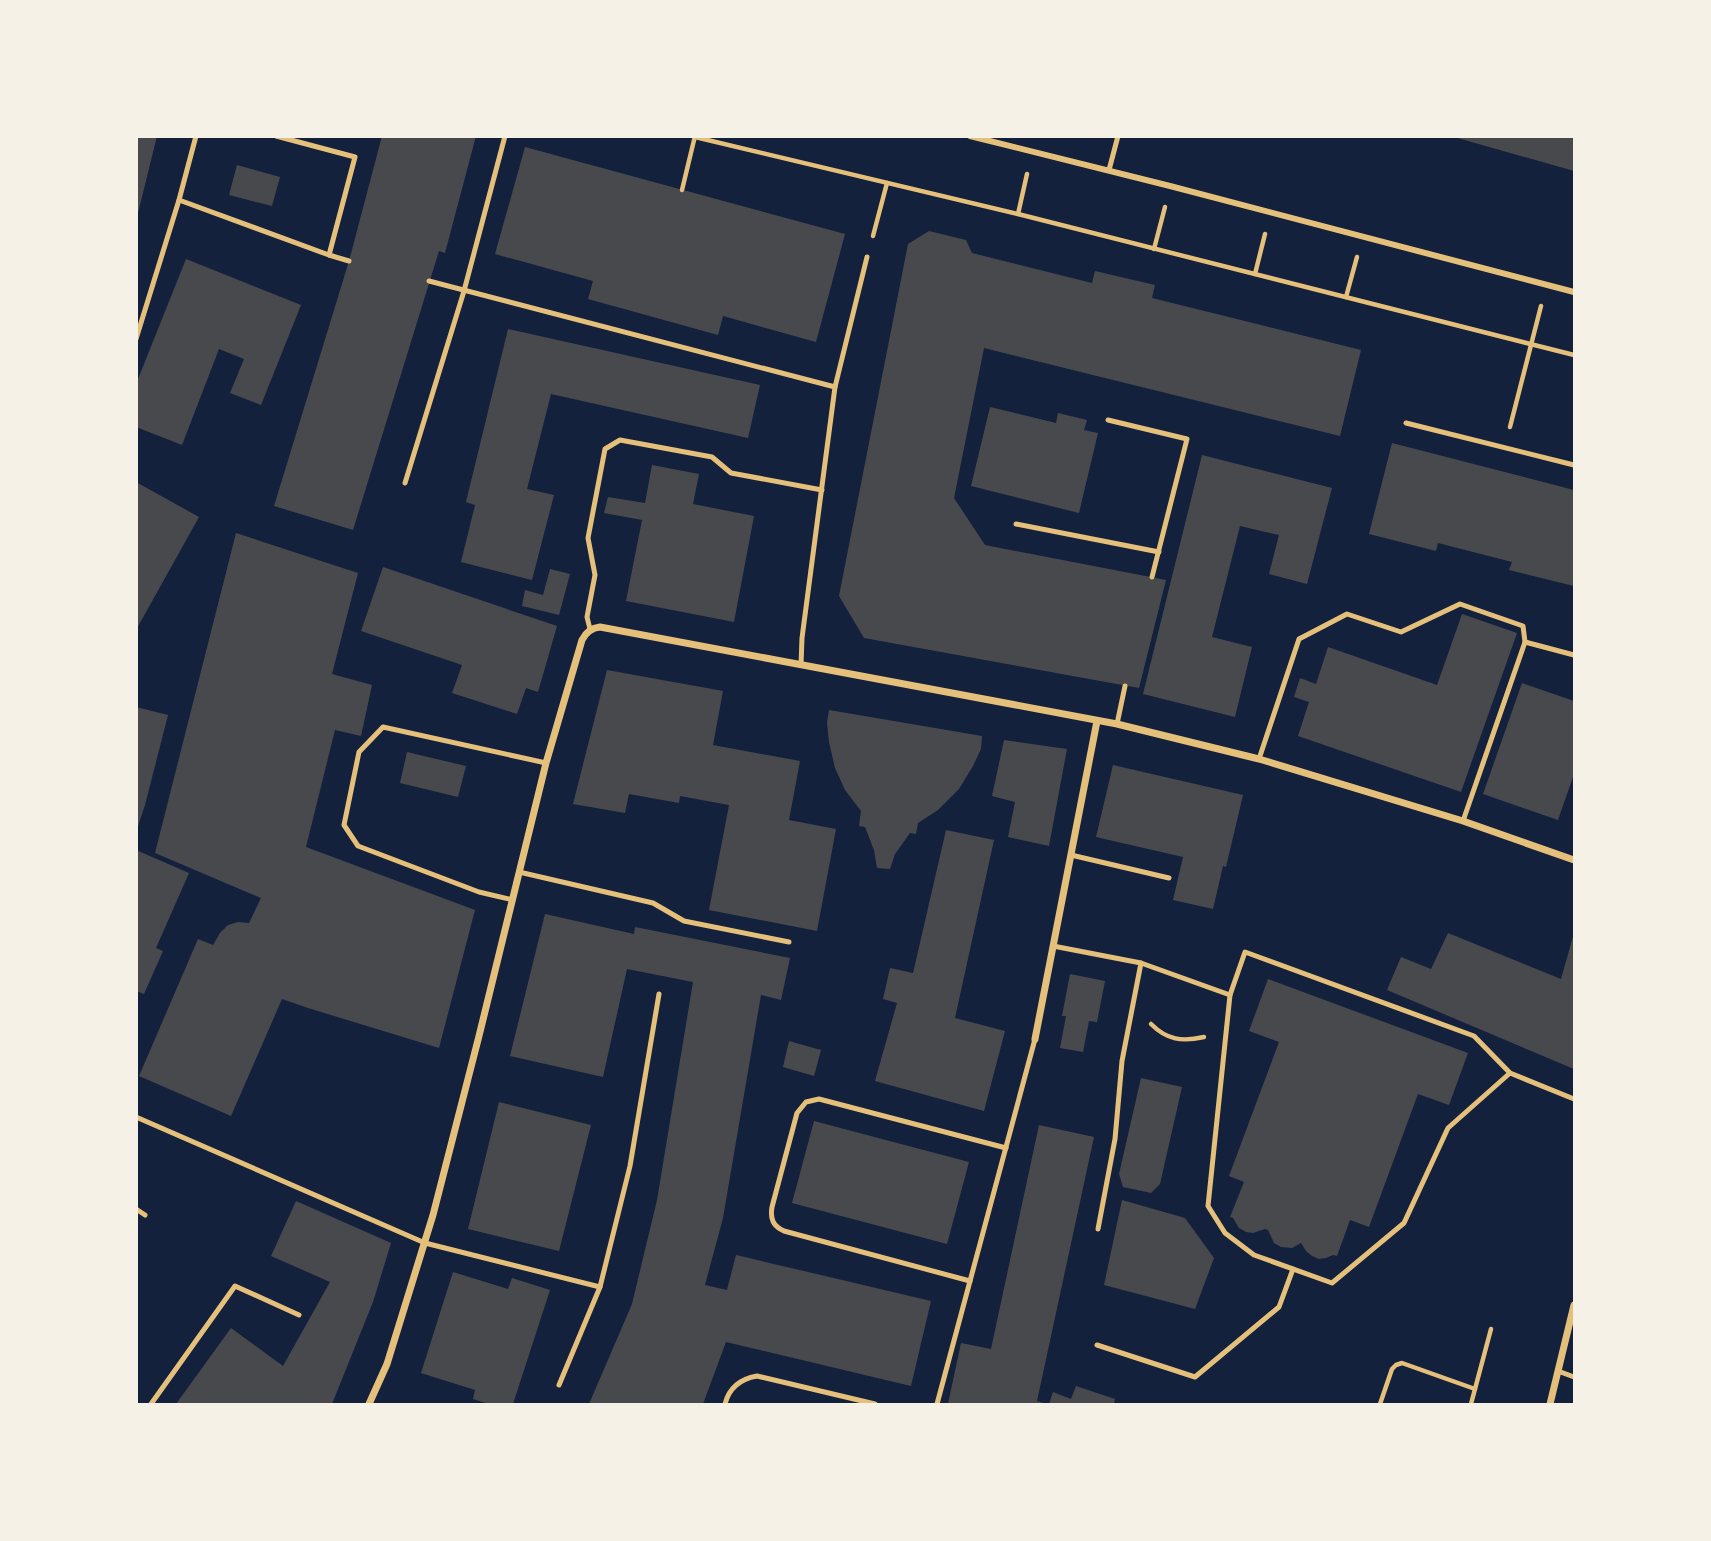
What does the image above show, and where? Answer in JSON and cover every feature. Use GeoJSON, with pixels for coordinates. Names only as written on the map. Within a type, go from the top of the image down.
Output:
{"type":"FeatureCollection","features":[{"type":"Feature","properties":{"kind":"street"},"geometry":{"type":"LineString","coordinates":[[970,136],[1574,292]]}},
{"type":"Feature","properties":{"kind":"street"},"geometry":{"type":"LineString","coordinates":[[369,1405],[387,1364],[425,1242],[474,1059],[547,763],[582,640],[590,629],[600,627],[1117,724],[1259,759],[1463,821],[1574,860]]}},
{"type":"Feature","properties":{"kind":"street"},"geometry":{"type":"LineString","coordinates":[[1035,1039],[1097,721]]}},
{"type":"Feature","properties":{"kind":"street"},"geometry":{"type":"LineString","coordinates":[[1550,1405],[1574,1305]]}},
{"type":"Feature","properties":{"kind":"lane"},"geometry":{"type":"LineString","coordinates":[[136,339],[179,200],[195,136]]}},
{"type":"Feature","properties":{"kind":"lane"},"geometry":{"type":"LineString","coordinates":[[276,136],[355,157],[329,255]]}},
{"type":"Feature","properties":{"kind":"lane"},"geometry":{"type":"LineString","coordinates":[[405,483],[464,290],[505,136]]}},
{"type":"Feature","properties":{"kind":"lane"},"geometry":{"type":"LineString","coordinates":[[1109,170],[1118,136]]}},
{"type":"Feature","properties":{"kind":"lane"},"geometry":{"type":"LineString","coordinates":[[179,200],[349,261]]}},
{"type":"Feature","properties":{"kind":"lane"},"geometry":{"type":"LineString","coordinates":[[801,664],[802,638],[835,387],[867,257]]}},
{"type":"Feature","properties":{"kind":"lane"},"geometry":{"type":"LineString","coordinates":[[429,281],[835,387]]}},
{"type":"Feature","properties":{"kind":"lane"},"geometry":{"type":"LineString","coordinates":[[1108,420],[1187,439],[1152,577]]}},
{"type":"Feature","properties":{"kind":"lane"},"geometry":{"type":"LineString","coordinates":[[1406,422],[1574,465]]}},
{"type":"Feature","properties":{"kind":"lane"},"geometry":{"type":"LineString","coordinates":[[590,629],[587,617],[595,575],[588,538],[605,449],[620,440],[712,457],[731,473],[822,490]]}},
{"type":"Feature","properties":{"kind":"lane"},"geometry":{"type":"LineString","coordinates":[[1016,524],[1158,552]]}},
{"type":"Feature","properties":{"kind":"lane"},"geometry":{"type":"LineString","coordinates":[[1259,759],[1298,639],[1347,614],[1401,632],[1460,604],[1523,626],[1525,642],[1463,821]]}},
{"type":"Feature","properties":{"kind":"lane"},"geometry":{"type":"LineString","coordinates":[[1525,642],[1574,655]]}},
{"type":"Feature","properties":{"kind":"lane"},"geometry":{"type":"LineString","coordinates":[[1117,724],[1125,685]]}},
{"type":"Feature","properties":{"kind":"lane"},"geometry":{"type":"LineString","coordinates":[[513,900],[479,892],[358,846],[344,825],[359,752],[383,727],[547,763]]}},
{"type":"Feature","properties":{"kind":"lane"},"geometry":{"type":"LineString","coordinates":[[1071,855],[1169,878]]}},
{"type":"Feature","properties":{"kind":"lane"},"geometry":{"type":"LineString","coordinates":[[519,873],[653,903],[684,921],[789,942]]}},
{"type":"Feature","properties":{"kind":"lane"},"geometry":{"type":"LineString","coordinates":[[1053,946],[1141,963],[1230,995]]}},
{"type":"Feature","properties":{"kind":"lane"},"geometry":{"type":"LineString","coordinates":[[1510,1073],[1448,1128],[1404,1223],[1332,1283],[1254,1255],[1225,1233],[1208,1206],[1230,995],[1245,952],[1474,1037],[1510,1073],[1574,1100]]}},
{"type":"Feature","properties":{"kind":"lane"},"geometry":{"type":"LineString","coordinates":[[1098,1229],[1115,1139],[1122,1061],[1141,963]]}},
{"type":"Feature","properties":{"kind":"lane"},"geometry":{"type":"LineString","coordinates":[[558,1385],[600,1287],[630,1166],[659,994]]}},
{"type":"Feature","properties":{"kind":"lane"},"geometry":{"type":"LineString","coordinates":[[937,1405],[1035,1039]]}},
{"type":"Feature","properties":{"kind":"lane"},"geometry":{"type":"LineString","coordinates":[[970,1281],[777,1228],[771,1216],[775,1194],[797,1113],[812,1099],[1006,1148]]}},
{"type":"Feature","properties":{"kind":"lane"},"geometry":{"type":"LineString","coordinates":[[136,1117],[425,1242],[600,1287]]}},
{"type":"Feature","properties":{"kind":"lane"},"geometry":{"type":"LineString","coordinates":[[136,1209],[145,1215]]}},
{"type":"Feature","properties":{"kind":"lane"},"geometry":{"type":"LineString","coordinates":[[1097,1345],[1195,1377],[1279,1307],[1293,1269]]}},
{"type":"Feature","properties":{"kind":"lane"},"geometry":{"type":"LineString","coordinates":[[151,1405],[235,1286],[299,1315]]}},
{"type":"Feature","properties":{"kind":"lane"},"geometry":{"type":"LineString","coordinates":[[1558,1371],[1574,1377]]}},
{"type":"Feature","properties":{"kind":"lane"},"geometry":{"type":"LineString","coordinates":[[725,1405],[733,1388],[749,1377],[757,1376],[876,1405]]}},
{"type":"Feature","properties":{"kind":"path"},"geometry":{"type":"LineString","coordinates":[[682,190],[695,137],[1018,214],[1574,355]]}},
{"type":"Feature","properties":{"kind":"path"},"geometry":{"type":"LineString","coordinates":[[1018,214],[1033,151]]}},
{"type":"Feature","properties":{"kind":"path"},"geometry":{"type":"LineString","coordinates":[[872,242],[887,183]]}},
{"type":"Feature","properties":{"kind":"path"},"geometry":{"type":"LineString","coordinates":[[1154,248],[1170,186]]}},
{"type":"Feature","properties":{"kind":"path"},"geometry":{"type":"LineString","coordinates":[[1255,274],[1270,213]]}},
{"type":"Feature","properties":{"kind":"path"},"geometry":{"type":"LineString","coordinates":[[1346,297],[1362,236]]}},
{"type":"Feature","properties":{"kind":"path"},"geometry":{"type":"LineString","coordinates":[[1505,448],[1547,285]]}},
{"type":"Feature","properties":{"kind":"path"},"geometry":{"type":"LineString","coordinates":[[1135,993],[1150,1022],[1160,1033],[1190,1040],[1206,1037],[1226,1026]]}},
{"type":"Feature","properties":{"kind":"path"},"geometry":{"type":"LineString","coordinates":[[1471,1405],[1491,1329]]}},
{"type":"Feature","properties":{"kind":"path"},"geometry":{"type":"LineString","coordinates":[[1380,1405],[1392,1369],[1402,1363],[1475,1389]]}},
{"type":"Feature","properties":{"kind":"building"},"geometry":{"type":"Polygon","coordinates":[[[136,136],[157,136],[137,217],[136,217],[136,136]]]}},
{"type":"Feature","properties":{"kind":"building"},"geometry":{"type":"Polygon","coordinates":[[[382,136],[476,136],[445,253],[439,251],[353,530],[274,506],[349,261],[382,136]]]}},
{"type":"Feature","properties":{"kind":"building"},"geometry":{"type":"Polygon","coordinates":[[[1574,136],[1574,171],[1454,137],[1574,136]]]}},
{"type":"Feature","properties":{"kind":"building"},"geometry":{"type":"Polygon","coordinates":[[[525,147],[845,234],[816,342],[723,316],[718,335],[588,299],[593,281],[495,254],[525,147]]]}},
{"type":"Feature","properties":{"kind":"building"},"geometry":{"type":"Polygon","coordinates":[[[237,165],[280,177],[272,206],[229,195],[237,165]]]}},
{"type":"Feature","properties":{"kind":"building"},"geometry":{"type":"Polygon","coordinates":[[[929,231],[966,240],[972,253],[1092,283],[1095,271],[1155,285],[1152,298],[1361,350],[1340,436],[984,348],[954,498],[985,545],[1166,580],[1139,688],[864,638],[839,596],[908,244],[929,231]]]}},
{"type":"Feature","properties":{"kind":"building"},"geometry":{"type":"Polygon","coordinates":[[[186,259],[301,305],[261,405],[230,393],[244,359],[219,349],[182,445],[136,427],[136,384],[186,259]]]}},
{"type":"Feature","properties":{"kind":"building"},"geometry":{"type":"Polygon","coordinates":[[[508,329],[760,385],[748,438],[551,394],[527,489],[554,495],[532,580],[461,562],[475,505],[466,502],[508,329]]]}},
{"type":"Feature","properties":{"kind":"building"},"geometry":{"type":"Polygon","coordinates":[[[990,407],[1056,423],[1058,413],[1087,420],[1084,430],[1098,433],[1079,513],[971,486],[990,407]]]}},
{"type":"Feature","properties":{"kind":"building"},"geometry":{"type":"Polygon","coordinates":[[[1392,443],[1574,490],[1574,586],[1509,570],[1512,562],[1438,543],[1436,551],[1369,534],[1392,443]]]}},
{"type":"Feature","properties":{"kind":"building"},"geometry":{"type":"Polygon","coordinates":[[[1202,455],[1332,488],[1307,584],[1269,574],[1279,535],[1240,526],[1212,637],[1252,647],[1235,717],[1143,694],[1202,455]]]}},
{"type":"Feature","properties":{"kind":"building"},"geometry":{"type":"Polygon","coordinates":[[[652,465],[699,474],[693,504],[754,516],[734,622],[626,601],[642,520],[604,513],[608,497],[645,503],[652,465]]]}},
{"type":"Feature","properties":{"kind":"building"},"geometry":{"type":"Polygon","coordinates":[[[136,482],[199,517],[136,630],[136,482]]]}},
{"type":"Feature","properties":{"kind":"building"},"geometry":{"type":"Polygon","coordinates":[[[236,533],[358,573],[332,674],[372,685],[361,736],[335,730],[306,847],[475,910],[439,1048],[282,999],[231,1116],[139,1076],[198,939],[213,945],[228,925],[249,923],[261,898],[155,853],[236,533]]]}},
{"type":"Feature","properties":{"kind":"building"},"geometry":{"type":"Polygon","coordinates":[[[383,567],[557,626],[538,692],[526,688],[517,714],[452,693],[462,665],[361,631],[383,567]]]}},
{"type":"Feature","properties":{"kind":"building"},"geometry":{"type":"Polygon","coordinates":[[[550,569],[570,574],[559,615],[522,606],[525,590],[543,595],[550,569]]]}},
{"type":"Feature","properties":{"kind":"building"},"geometry":{"type":"Polygon","coordinates":[[[1462,614],[1517,633],[1461,792],[1298,736],[1309,702],[1294,697],[1300,678],[1316,684],[1328,647],[1437,685],[1462,614]]]}},
{"type":"Feature","properties":{"kind":"building"},"geometry":{"type":"Polygon","coordinates":[[[607,670],[723,691],[713,745],[800,761],[789,820],[836,829],[817,931],[709,910],[729,805],[680,796],[679,803],[629,794],[625,813],[573,804],[607,670]]]}},
{"type":"Feature","properties":{"kind":"building"},"geometry":{"type":"Polygon","coordinates":[[[1522,683],[1574,701],[1574,774],[1558,820],[1483,794],[1522,683]]]}},
{"type":"Feature","properties":{"kind":"building"},"geometry":{"type":"Polygon","coordinates":[[[136,707],[168,715],[137,829],[136,707]]]}},
{"type":"Feature","properties":{"kind":"building"},"geometry":{"type":"Polygon","coordinates":[[[829,710],[982,736],[981,749],[959,789],[938,810],[918,823],[916,834],[910,833],[895,854],[890,869],[877,868],[874,850],[865,827],[859,826],[861,811],[845,790],[835,768],[827,723],[829,710]]]}},
{"type":"Feature","properties":{"kind":"building"},"geometry":{"type":"Polygon","coordinates":[[[1004,740],[1067,749],[1049,846],[1008,837],[1015,802],[992,796],[1004,740]]]}},
{"type":"Feature","properties":{"kind":"building"},"geometry":{"type":"Polygon","coordinates":[[[407,752],[466,766],[458,797],[400,783],[407,752]]]}},
{"type":"Feature","properties":{"kind":"building"},"geometry":{"type":"Polygon","coordinates":[[[1113,765],[1243,795],[1213,909],[1173,900],[1183,857],[1096,837],[1113,765]]]}},
{"type":"Feature","properties":{"kind":"building"},"geometry":{"type":"Polygon","coordinates":[[[946,830],[994,840],[955,1018],[1005,1031],[984,1111],[875,1081],[897,1003],[883,999],[890,968],[913,973],[946,830]]]}},
{"type":"Feature","properties":{"kind":"building"},"geometry":{"type":"Polygon","coordinates":[[[136,850],[189,873],[156,948],[163,951],[144,994],[136,991],[136,850]]]}},
{"type":"Feature","properties":{"kind":"building"},"geometry":{"type":"Polygon","coordinates":[[[545,914],[634,934],[635,927],[790,958],[781,1000],[761,995],[723,1218],[705,1285],[727,1290],[736,1255],[931,1301],[911,1386],[726,1342],[703,1404],[589,1404],[632,1304],[657,1200],[693,982],[627,969],[603,1077],[510,1056],[545,914]]]}},
{"type":"Feature","properties":{"kind":"building"},"geometry":{"type":"Polygon","coordinates":[[[1448,933],[1561,979],[1574,933],[1574,1069],[1387,990],[1401,957],[1431,969],[1448,933]]]}},
{"type":"Feature","properties":{"kind":"building"},"geometry":{"type":"Polygon","coordinates":[[[1070,974],[1105,981],[1097,1022],[1089,1021],[1083,1052],[1060,1048],[1066,1016],[1062,1016],[1070,974]]]}},
{"type":"Feature","properties":{"kind":"building"},"geometry":{"type":"Polygon","coordinates":[[[1268,979],[1468,1053],[1449,1105],[1418,1094],[1369,1227],[1350,1220],[1337,1256],[1319,1259],[1306,1251],[1301,1243],[1292,1248],[1281,1247],[1274,1243],[1268,1230],[1246,1232],[1230,1217],[1244,1182],[1229,1176],[1279,1042],[1249,1031],[1268,979]]]}},
{"type":"Feature","properties":{"kind":"building"},"geometry":{"type":"Polygon","coordinates":[[[789,1041],[821,1050],[814,1076],[783,1067],[789,1041]]]}},
{"type":"Feature","properties":{"kind":"building"},"geometry":{"type":"Polygon","coordinates":[[[1141,1078],[1182,1087],[1160,1184],[1151,1193],[1123,1187],[1119,1174],[1141,1078]]]}},
{"type":"Feature","properties":{"kind":"building"},"geometry":{"type":"Polygon","coordinates":[[[499,1102],[591,1125],[559,1251],[468,1229],[499,1102]]]}},
{"type":"Feature","properties":{"kind":"building"},"geometry":{"type":"Polygon","coordinates":[[[814,1121],[969,1162],[947,1244],[792,1203],[814,1121]]]}},
{"type":"Feature","properties":{"kind":"building"},"geometry":{"type":"Polygon","coordinates":[[[1039,1125],[1094,1137],[1037,1401],[1047,1404],[948,1404],[961,1343],[991,1349],[1039,1125]]]}},
{"type":"Feature","properties":{"kind":"building"},"geometry":{"type":"Polygon","coordinates":[[[1122,1200],[1185,1218],[1214,1258],[1195,1309],[1104,1285],[1122,1200]]]}},
{"type":"Feature","properties":{"kind":"building"},"geometry":{"type":"Polygon","coordinates":[[[296,1201],[391,1243],[373,1302],[332,1404],[176,1404],[231,1328],[283,1366],[330,1282],[271,1256],[296,1201]]]}},
{"type":"Feature","properties":{"kind":"building"},"geometry":{"type":"Polygon","coordinates":[[[453,1272],[508,1289],[512,1278],[550,1290],[513,1404],[489,1404],[473,1399],[475,1390],[421,1373],[453,1272]]]}},
{"type":"Feature","properties":{"kind":"building"},"geometry":{"type":"Polygon","coordinates":[[[1076,1386],[1115,1399],[1114,1404],[1049,1404],[1053,1392],[1071,1399],[1076,1386]]]}}]}
